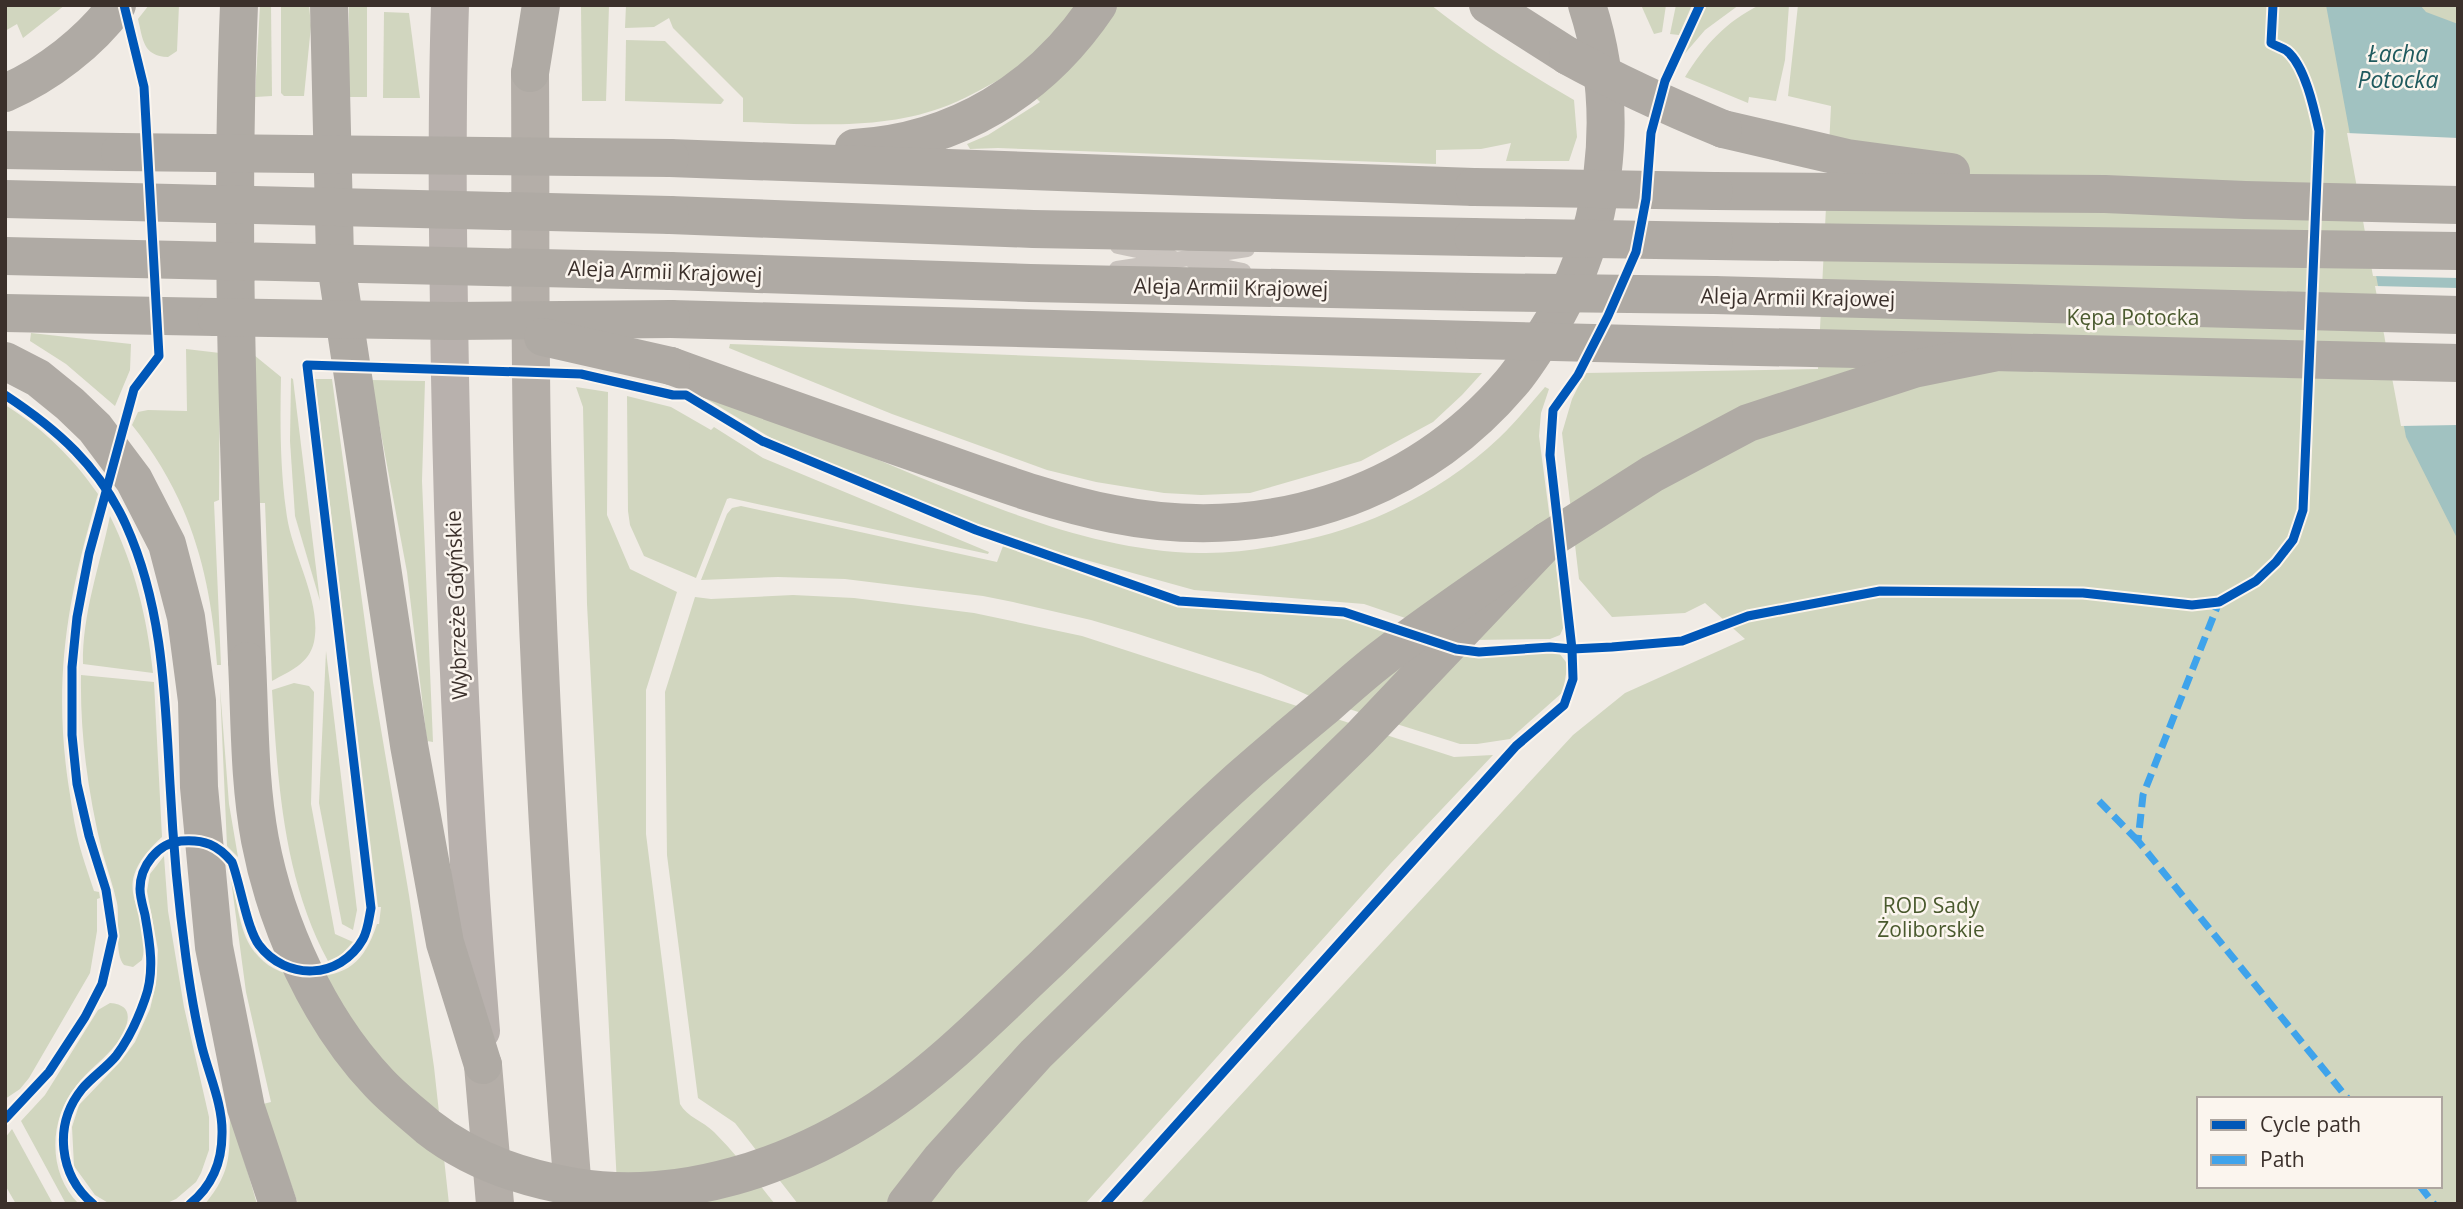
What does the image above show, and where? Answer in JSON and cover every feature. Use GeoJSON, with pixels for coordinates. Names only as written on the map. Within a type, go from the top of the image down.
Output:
{"type":"FeatureCollection","features":[{"type":"Feature","properties":{"kind":"highway"},"geometry":{"type":"LineString","coordinates":[[5,93],[46,70],[80,45],[117,5]]}},
{"type":"Feature","properties":{"kind":"highway"},"geometry":{"type":"LineString","coordinates":[[239,5],[236,163],[239,409],[247,661],[254,791],[260,841],[273,892],[305,975],[352,1052],[381,1085],[446,1140],[517,1175],[553,1183],[627,1192],[711,1182],[772,1164],[835,1135],[882,1108],[1000,1007],[1240,779],[1382,657],[1547,541],[1652,474],[1748,423],[1914,369],[1993,353]]}},
{"type":"Feature","properties":{"kind":"highway"},"geometry":{"type":"LineString","coordinates":[[329,5],[335,258],[409,745],[445,943],[483,1065]]}},
{"type":"Feature","properties":{"kind":"highway"},"geometry":{"type":"LineString","coordinates":[[541,5],[530,74],[532,479],[556,973],[574,1204]]}},
{"type":"Feature","properties":{"kind":"highway"},"geometry":{"type":"LineString","coordinates":[[670,158],[870,147],[920,136],[989,109],[1017,92],[1064,50],[1098,5]]}},
{"type":"Feature","properties":{"kind":"highway"},"geometry":{"type":"LineString","coordinates":[[1488,5],[1568,56],[1615,82],[1660,104],[1723,129],[1847,158],[2105,194]]}},
{"type":"Feature","properties":{"kind":"highway"},"geometry":{"type":"LineString","coordinates":[[1511,5],[1568,56]]}},
{"type":"Feature","properties":{"kind":"highway"},"geometry":{"type":"LineString","coordinates":[[451,321],[569,341],[671,366],[1023,491],[1116,515],[1217,524],[1274,519],[1317,509],[1371,488],[1411,468],[1457,435],[1513,381],[1556,316],[1575,276],[1592,226],[1599,194],[1606,132],[1603,75],[1587,5]]}},
{"type":"Feature","properties":{"kind":"highway"},"geometry":{"type":"LineString","coordinates":[[5,150],[670,158],[1474,187],[2105,194],[2458,205]]}},
{"type":"Feature","properties":{"kind":"highway"},"geometry":{"type":"LineString","coordinates":[[5,200],[670,215],[1033,229],[2458,251]]}},
{"type":"Feature","properties":{"kind":"highway","name":"Aleja Armii Krajowej"},"geometry":{"type":"LineString","coordinates":[[5,256],[670,271],[1030,283],[1714,295],[2458,315]]}},
{"type":"Feature","properties":{"kind":"highway"},"geometry":{"type":"LineString","coordinates":[[5,313],[451,321],[671,319],[2458,363]]}},
{"type":"Feature","properties":{"kind":"highway"},"geometry":{"type":"LineString","coordinates":[[5,361],[38,378],[95,428],[134,480],[167,544],[186,617],[197,701],[199,787],[214,947],[246,1108],[278,1204]]}},
{"type":"Feature","properties":{"kind":"highway"},"geometry":{"type":"LineString","coordinates":[[906,1204],[941,1159],[1036,1054],[1360,738],[1547,541]]}},
{"type":"Feature","properties":{"kind":"highway","name":"Wybrzeże Gdyńskie"},"geometry":{"type":"LineString","coordinates":[[483,1065],[495,1204]]}},
{"type":"Feature","properties":{"kind":"main road"},"geometry":{"type":"LineString","coordinates":[[530,74],[532,5]]}},
{"type":"Feature","properties":{"kind":"main road","name":"Wybrzeże Gdyńskie"},"geometry":{"type":"LineString","coordinates":[[448,9],[447,220],[452,499],[464,786],[483,1065]]}},
{"type":"Feature","properties":{"kind":"lane"},"geometry":{"type":"LineString","coordinates":[[1033,229],[1334,290]]}},
{"type":"Feature","properties":{"kind":"lane"},"geometry":{"type":"LineString","coordinates":[[1030,283],[1339,234]]}},
{"type":"Feature","properties":{"kind":"green space"},"geometry":{"type":"Polygon","coordinates":[[[5,5],[65,5],[23,38],[17,24],[5,31],[5,5]]]}},
{"type":"Feature","properties":{"kind":"green space"},"geometry":{"type":"Polygon","coordinates":[[[149,5],[179,5],[177,51],[168,57],[153,54],[143,40],[138,19],[149,5]]]}},
{"type":"Feature","properties":{"kind":"green space"},"geometry":{"type":"Polygon","coordinates":[[[260,5],[271,5],[272,96],[255,97],[260,5]]]}},
{"type":"Feature","properties":{"kind":"green space"},"geometry":{"type":"Polygon","coordinates":[[[281,5],[309,5],[311,26],[304,96],[284,96],[281,93],[281,5]]]}},
{"type":"Feature","properties":{"kind":"green space"},"geometry":{"type":"Polygon","coordinates":[[[349,5],[367,5],[367,97],[348,97],[349,5]]]}},
{"type":"Feature","properties":{"kind":"green space"},"geometry":{"type":"Polygon","coordinates":[[[581,5],[609,5],[606,101],[582,101],[581,5]]]}},
{"type":"Feature","properties":{"kind":"green space"},"geometry":{"type":"Polygon","coordinates":[[[626,5],[1431,5],[1501,55],[1574,100],[1577,137],[1569,161],[1506,161],[1511,143],[1481,149],[1436,150],[1436,164],[970,149],[967,144],[988,135],[1040,102],[1011,73],[949,105],[899,119],[847,124],[743,122],[743,98],[673,28],[669,18],[654,27],[625,28],[626,5]]]}},
{"type":"Feature","properties":{"kind":"green space"},"geometry":{"type":"Polygon","coordinates":[[[1641,5],[1666,5],[1662,32],[1654,34],[1641,5]]]}},
{"type":"Feature","properties":{"kind":"green space"},"geometry":{"type":"Polygon","coordinates":[[[1676,5],[1692,5],[1679,35],[1670,34],[1676,5]]]}},
{"type":"Feature","properties":{"kind":"green space"},"geometry":{"type":"Polygon","coordinates":[[[1705,5],[1739,5],[1705,30],[1681,58],[1705,5]]]}},
{"type":"Feature","properties":{"kind":"green space"},"geometry":{"type":"Polygon","coordinates":[[[1760,5],[1789,5],[1785,60],[1776,101],[1749,97],[1748,103],[1685,77],[1717,35],[1760,5]]]}},
{"type":"Feature","properties":{"kind":"green space"},"geometry":{"type":"Polygon","coordinates":[[[1798,5],[2458,5],[2458,1204],[1140,1204],[1573,735],[1625,693],[1745,639],[1705,603],[1685,613],[1612,617],[1579,579],[1562,433],[1572,399],[1585,373],[1818,369],[1831,106],[1788,96],[1798,5]]]}},
{"type":"Feature","properties":{"kind":"green space"},"geometry":{"type":"Polygon","coordinates":[[[384,12],[409,13],[420,98],[383,98],[384,12]]]}},
{"type":"Feature","properties":{"kind":"green space"},"geometry":{"type":"Polygon","coordinates":[[[626,40],[665,41],[724,100],[721,104],[625,101],[626,40]]]}},
{"type":"Feature","properties":{"kind":"green space"},"geometry":{"type":"Polygon","coordinates":[[[31,333],[131,344],[130,370],[115,406],[66,364],[30,341],[31,333]]]}},
{"type":"Feature","properties":{"kind":"green space"},"geometry":{"type":"Polygon","coordinates":[[[730,344],[1482,373],[1433,422],[1361,461],[1250,493],[1201,495],[1164,493],[1096,482],[1047,470],[892,414],[729,348],[730,344]]]}},
{"type":"Feature","properties":{"kind":"green space"},"geometry":{"type":"Polygon","coordinates":[[[186,349],[220,353],[219,500],[214,502],[221,665],[217,665],[209,599],[194,538],[169,480],[132,425],[138,412],[187,411],[186,349]]]}},
{"type":"Feature","properties":{"kind":"green space"},"geometry":{"type":"Polygon","coordinates":[[[254,355],[281,377],[281,447],[287,517],[311,596],[315,627],[314,642],[308,656],[298,666],[272,681],[265,503],[257,503],[254,355]]]}},
{"type":"Feature","properties":{"kind":"green space"},"geometry":{"type":"Polygon","coordinates":[[[291,378],[320,601],[295,516],[290,441],[291,378]]]}},
{"type":"Feature","properties":{"kind":"green space"},"geometry":{"type":"Polygon","coordinates":[[[315,379],[332,379],[373,682],[409,895],[434,1067],[449,1204],[298,1204],[263,1104],[271,1102],[246,992],[230,872],[248,942],[268,965],[292,975],[327,975],[349,967],[365,951],[379,924],[381,907],[378,907],[315,379]]]}},
{"type":"Feature","properties":{"kind":"green space"},"geometry":{"type":"Polygon","coordinates":[[[371,380],[425,381],[422,481],[433,742],[427,741],[407,572],[371,380]]]}},
{"type":"Feature","properties":{"kind":"green space"},"geometry":{"type":"Polygon","coordinates":[[[576,387],[608,392],[607,515],[630,569],[677,592],[646,690],[646,834],[680,1104],[722,1140],[775,1204],[618,1204],[587,604],[583,407],[576,387]]]}},
{"type":"Feature","properties":{"kind":"green space"},"geometry":{"type":"Polygon","coordinates":[[[1545,387],[1549,389],[1541,413],[1539,436],[1564,626],[1560,635],[1550,639],[1470,640],[1364,604],[1194,590],[1057,552],[982,527],[771,438],[695,392],[780,421],[987,504],[1056,528],[1091,538],[1162,551],[1213,553],[1309,539],[1361,523],[1411,501],[1479,456],[1505,432],[1545,387]]]}},
{"type":"Feature","properties":{"kind":"green space"},"geometry":{"type":"Polygon","coordinates":[[[627,396],[671,407],[711,430],[714,427],[763,458],[989,552],[988,554],[730,498],[727,499],[696,578],[644,556],[630,525],[628,511],[627,396]]]}},
{"type":"Feature","properties":{"kind":"green space"},"geometry":{"type":"Polygon","coordinates":[[[5,405],[56,445],[98,494],[71,602],[62,707],[68,782],[76,829],[94,891],[99,892],[100,898],[97,899],[97,931],[90,973],[29,1078],[20,1089],[5,1099],[5,405]]]}},
{"type":"Feature","properties":{"kind":"green space"},"geometry":{"type":"Polygon","coordinates":[[[741,506],[997,562],[1003,546],[1179,603],[1351,620],[1455,655],[1475,658],[1550,651],[1559,653],[1567,668],[1563,692],[1510,739],[1460,744],[1314,698],[1261,674],[1135,633],[1013,602],[845,579],[778,577],[701,580],[727,514],[732,508],[741,506]]]}},
{"type":"Feature","properties":{"kind":"green space"},"geometry":{"type":"Polygon","coordinates":[[[110,516],[139,593],[153,673],[83,664],[88,608],[110,516]]]}},
{"type":"Feature","properties":{"kind":"green space"},"geometry":{"type":"Polygon","coordinates":[[[793,595],[854,598],[974,613],[1082,636],[1454,757],[1493,755],[1390,864],[1085,1204],[798,1204],[735,1123],[698,1098],[667,855],[665,692],[695,597],[711,599],[793,595]]]}},
{"type":"Feature","properties":{"kind":"green space"},"geometry":{"type":"Polygon","coordinates":[[[326,651],[357,910],[353,930],[342,924],[319,803],[326,651]]]}},
{"type":"Feature","properties":{"kind":"green space"},"geometry":{"type":"Polygon","coordinates":[[[81,675],[154,682],[162,837],[144,856],[135,872],[134,899],[144,942],[142,960],[133,967],[124,965],[119,953],[117,903],[93,807],[84,742],[81,675]]]}},
{"type":"Feature","properties":{"kind":"green space"},"geometry":{"type":"Polygon","coordinates":[[[294,683],[309,686],[314,692],[311,804],[335,934],[353,942],[341,955],[328,961],[301,896],[285,829],[280,794],[272,690],[294,683]]]}},
{"type":"Feature","properties":{"kind":"green space"},"geometry":{"type":"Polygon","coordinates":[[[220,688],[229,804],[238,857],[227,846],[220,688]]]}},
{"type":"Feature","properties":{"kind":"green space"},"geometry":{"type":"Polygon","coordinates":[[[164,856],[168,911],[184,1007],[209,1117],[209,1150],[196,1182],[176,1199],[165,1204],[110,1204],[95,1195],[74,1166],[72,1127],[79,1105],[121,1061],[135,1042],[150,1009],[156,984],[158,950],[147,891],[150,874],[164,856]]]}},
{"type":"Feature","properties":{"kind":"green space"},"geometry":{"type":"Polygon","coordinates":[[[110,1003],[124,1008],[127,1024],[117,1043],[67,1099],[57,1130],[55,1146],[61,1177],[79,1204],[66,1204],[21,1121],[45,1095],[98,1010],[110,1003]]]}},
{"type":"Feature","properties":{"kind":"green space"},"geometry":{"type":"Polygon","coordinates":[[[230,1112],[257,1204],[205,1204],[221,1181],[228,1161],[230,1112]]]}},
{"type":"Feature","properties":{"kind":"green space"},"geometry":{"type":"Polygon","coordinates":[[[12,1129],[53,1204],[16,1204],[5,1185],[5,1138],[12,1129]]]}},
{"type":"Feature","properties":{"kind":"water","name":"Łacha Potocka"},"geometry":{"type":"Polygon","coordinates":[[[2326,5],[2420,5],[2426,12],[2458,24],[2458,540],[2406,437],[2326,5]]]}},
{"type":"Feature","properties":{"kind":"pier"},"geometry":{"type":"Polygon","coordinates":[[[2347,133],[2458,138],[2458,278],[2373,276],[2347,133]]]}},
{"type":"Feature","properties":{"kind":"pier"},"geometry":{"type":"Polygon","coordinates":[[[2375,286],[2458,288],[2458,425],[2401,426],[2375,286]]]}},
{"type":"Feature","properties":{"kind":"marked path"},"geometry":{"type":"LineString","coordinates":[[2223,600],[2219,602],[2143,795],[2138,841],[2346,1097]]}},
{"type":"Feature","properties":{"kind":"marked path"},"geometry":{"type":"LineString","coordinates":[[2099,801],[2138,841]]}},
{"type":"Feature","properties":{"kind":"marked path"},"geometry":{"type":"LineString","coordinates":[[2422,1188],[2434,1204]]}},
{"type":"Feature","properties":{"kind":"cycle path"},"geometry":{"type":"LineString","coordinates":[[5,1119],[49,1072],[85,1017],[102,984],[113,936],[106,890],[89,836],[77,784],[72,735],[72,667],[77,617],[89,554],[134,389],[159,356],[144,87],[124,5]]}},
{"type":"Feature","properties":{"kind":"cycle path"},"geometry":{"type":"LineString","coordinates":[[1105,1204],[1516,746],[1564,705],[1573,679],[1572,649],[1550,455],[1553,410],[1578,375],[1636,252],[1646,199],[1651,133],[1665,81],[1700,5]]}},
{"type":"Feature","properties":{"kind":"cycle path"},"geometry":{"type":"LineString","coordinates":[[93,1204],[73,1179],[67,1164],[64,1134],[73,1103],[82,1089],[121,1049],[133,1029],[145,999],[151,957],[140,889],[143,872],[152,857],[165,846],[181,841],[197,841],[216,847],[232,862],[247,917],[259,945],[270,957],[298,970],[312,971],[341,962],[353,953],[367,928],[371,908],[307,365],[581,374],[673,395],[686,395],[762,441],[976,530],[1179,601],[1344,612],[1456,649],[1479,652],[1550,647],[1612,647],[1682,641],[1748,616],[1880,591],[2083,593],[2192,605],[2219,602],[2256,581],[2276,562],[2293,540],[2303,510],[2319,131],[2308,88],[2299,67],[2287,51],[2271,43],[2273,5]]}},
{"type":"Feature","properties":{"kind":"cycle path"},"geometry":{"type":"LineString","coordinates":[[5,395],[59,436],[90,467],[126,525],[148,588],[164,685],[174,850],[188,969],[199,1036],[222,1123],[218,1164],[210,1181],[190,1204]]}},
{"type":"Feature","properties":{"kind":"park label","name":"Kępa Potocka"},"geometry":{"type":"Point","coordinates":[2133,317]}},
{"type":"Feature","properties":{"kind":"park label","name":"ROD Sady Żoliborskie"},"geometry":{"type":"Point","coordinates":[1931,917]}}]}
